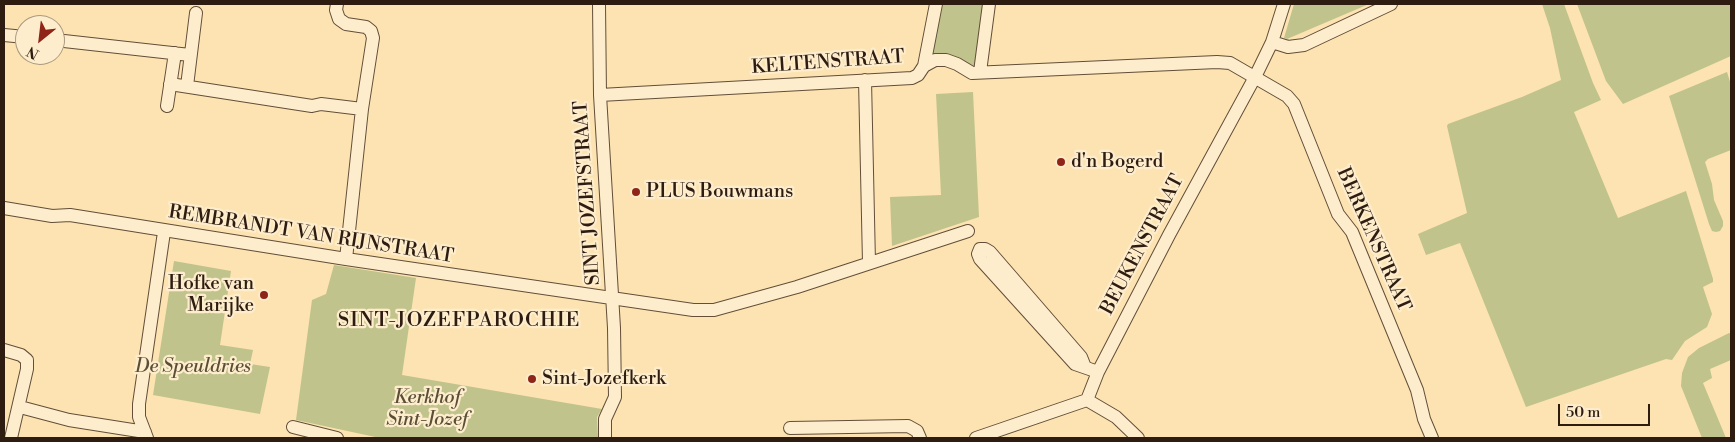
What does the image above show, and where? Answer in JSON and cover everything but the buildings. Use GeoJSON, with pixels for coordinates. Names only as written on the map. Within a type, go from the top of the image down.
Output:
{"type":"FeatureCollection","features":[{"type":"Feature","properties":{"kind":"street"},"geometry":{"type":"LineString","coordinates":[[337,4],[336,10],[339,19],[346,24],[366,27],[372,31],[373,38],[362,109],[346,260]]}},
{"type":"Feature","properties":{"kind":"street","name":"SINT JOZEFSTRAAT"},"geometry":{"type":"LineString","coordinates":[[599,4],[600,96],[614,299],[615,397],[605,419],[605,438]]}},
{"type":"Feature","properties":{"kind":"street"},"geometry":{"type":"LineString","coordinates":[[924,66],[936,4]]}},
{"type":"Feature","properties":{"kind":"street"},"geometry":{"type":"LineString","coordinates":[[980,72],[989,4]]}},
{"type":"Feature","properties":{"kind":"street","name":"BEUKENSTRAAT"},"geometry":{"type":"LineString","coordinates":[[1087,400],[1098,372],[1255,77],[1272,42],[1284,4]]}},
{"type":"Feature","properties":{"kind":"street"},"geometry":{"type":"LineString","coordinates":[[1272,42],[1288,47],[1304,45],[1391,4]]}},
{"type":"Feature","properties":{"kind":"street"},"geometry":{"type":"LineString","coordinates":[[186,86],[196,13]]}},
{"type":"Feature","properties":{"kind":"street"},"geometry":{"type":"LineString","coordinates":[[65,41],[190,55]]}},
{"type":"Feature","properties":{"kind":"street"},"geometry":{"type":"LineString","coordinates":[[167,106],[174,53]]}},
{"type":"Feature","properties":{"kind":"street","name":"KELTENSTRAAT"},"geometry":{"type":"LineString","coordinates":[[600,96],[912,78],[918,75],[924,66],[935,60],[946,60],[972,72],[1217,62],[1230,63],[1255,77]]}},
{"type":"Feature","properties":{"kind":"street","name":"BERKENSTRAAT"},"geometry":{"type":"LineString","coordinates":[[1255,77],[1288,96],[1294,104],[1338,214],[1352,232],[1417,390],[1424,419],[1432,438]]}},
{"type":"Feature","properties":{"kind":"street"},"geometry":{"type":"LineString","coordinates":[[865,80],[869,263]]}},
{"type":"Feature","properties":{"kind":"street"},"geometry":{"type":"LineString","coordinates":[[170,84],[312,106],[321,104],[362,109]]}},
{"type":"Feature","properties":{"kind":"street","name":"REMBRANDT VAN RIJNSTRAAT"},"geometry":{"type":"LineString","coordinates":[[4,208],[52,216],[70,215],[164,232],[328,255],[346,260],[694,310],[714,310],[797,287],[968,231]]}},
{"type":"Feature","properties":{"kind":"street"},"geometry":{"type":"LineString","coordinates":[[146,435],[139,417],[139,404],[164,232]]}},
{"type":"Feature","properties":{"kind":"street"},"geometry":{"type":"LineString","coordinates":[[1085,367],[1081,357],[990,252],[980,249],[978,254],[980,259],[1075,364],[1098,372]]}},
{"type":"Feature","properties":{"kind":"street"},"geometry":{"type":"LineString","coordinates":[[4,350],[21,355],[26,360],[28,369],[11,438]]}},
{"type":"Feature","properties":{"kind":"street"},"geometry":{"type":"LineString","coordinates":[[976,438],[1087,400],[1116,417],[1138,438]]}},
{"type":"Feature","properties":{"kind":"street"},"geometry":{"type":"LineString","coordinates":[[20,407],[69,420],[146,435]]}},
{"type":"Feature","properties":{"kind":"street"},"geometry":{"type":"LineString","coordinates":[[790,428],[908,426],[917,430],[920,438]]}},
{"type":"Feature","properties":{"kind":"street"},"geometry":{"type":"LineString","coordinates":[[293,427],[337,438]]}},
{"type":"Feature","properties":{"kind":"green space"},"geometry":{"type":"Polygon","coordinates":[[[943,4],[985,4],[975,67],[958,58],[932,55],[943,4]]]}},
{"type":"Feature","properties":{"kind":"green space"},"geometry":{"type":"Polygon","coordinates":[[[1294,4],[1369,4],[1287,39],[1284,38],[1294,4]]]}},
{"type":"Feature","properties":{"kind":"green space"},"geometry":{"type":"Polygon","coordinates":[[[1542,4],[1564,4],[1601,100],[1574,112],[1618,218],[1686,191],[1713,279],[1713,282],[1703,287],[1712,314],[1707,327],[1685,341],[1672,360],[1666,359],[1526,407],[1460,243],[1426,255],[1418,234],[1467,213],[1448,124],[1522,97],[1561,80],[1550,28],[1542,4]]]}},
{"type":"Feature","properties":{"kind":"green space"},"geometry":{"type":"Polygon","coordinates":[[[1577,4],[1731,4],[1731,56],[1623,104],[1606,81],[1577,4]]]}},
{"type":"Feature","properties":{"kind":"green space"},"geometry":{"type":"Polygon","coordinates":[[[1727,72],[1731,85],[1731,150],[1705,162],[1712,184],[1714,200],[1723,221],[1720,231],[1716,232],[1712,231],[1709,224],[1669,96],[1727,72]]]}},
{"type":"Feature","properties":{"kind":"green space"},"geometry":{"type":"Polygon","coordinates":[[[973,92],[979,217],[892,246],[890,197],[941,195],[936,94],[973,92]]]}},
{"type":"Feature","properties":{"kind":"green space","name":"De Speuldries"},"geometry":{"type":"Polygon","coordinates":[[[174,261],[231,271],[220,345],[253,350],[250,364],[270,367],[260,414],[153,395],[174,261]]]}},
{"type":"Feature","properties":{"kind":"green space","name":"Kerkhof Sint-Jozef"},"geometry":{"type":"Polygon","coordinates":[[[334,265],[416,278],[402,375],[602,409],[597,417],[598,438],[380,438],[296,420],[312,300],[326,294],[334,265]]]}},
{"type":"Feature","properties":{"kind":"green space"},"geometry":{"type":"Polygon","coordinates":[[[1729,333],[1731,334],[1731,360],[1710,369],[1712,378],[1703,383],[1726,438],[1702,438],[1681,386],[1682,373],[1688,357],[1699,348],[1729,333]]]}},
{"type":"Feature","properties":{"kind":"place","name":"d'n Bogerd"},"geometry":{"type":"Point","coordinates":[1061,162]}},
{"type":"Feature","properties":{"kind":"place","name":"PLUS Bouwmans"},"geometry":{"type":"Point","coordinates":[636,192]}},
{"type":"Feature","properties":{"kind":"place","name":"Hofke van Marijke"},"geometry":{"type":"Point","coordinates":[264,295]}},
{"type":"Feature","properties":{"kind":"place","name":"Sint-Jozefkerk"},"geometry":{"type":"Point","coordinates":[532,379]}},
{"type":"Feature","properties":{"kind":"district","name":"SINT-JOZEFPAROCHIE"},"geometry":{"type":"Point","coordinates":[459,321]}}]}
